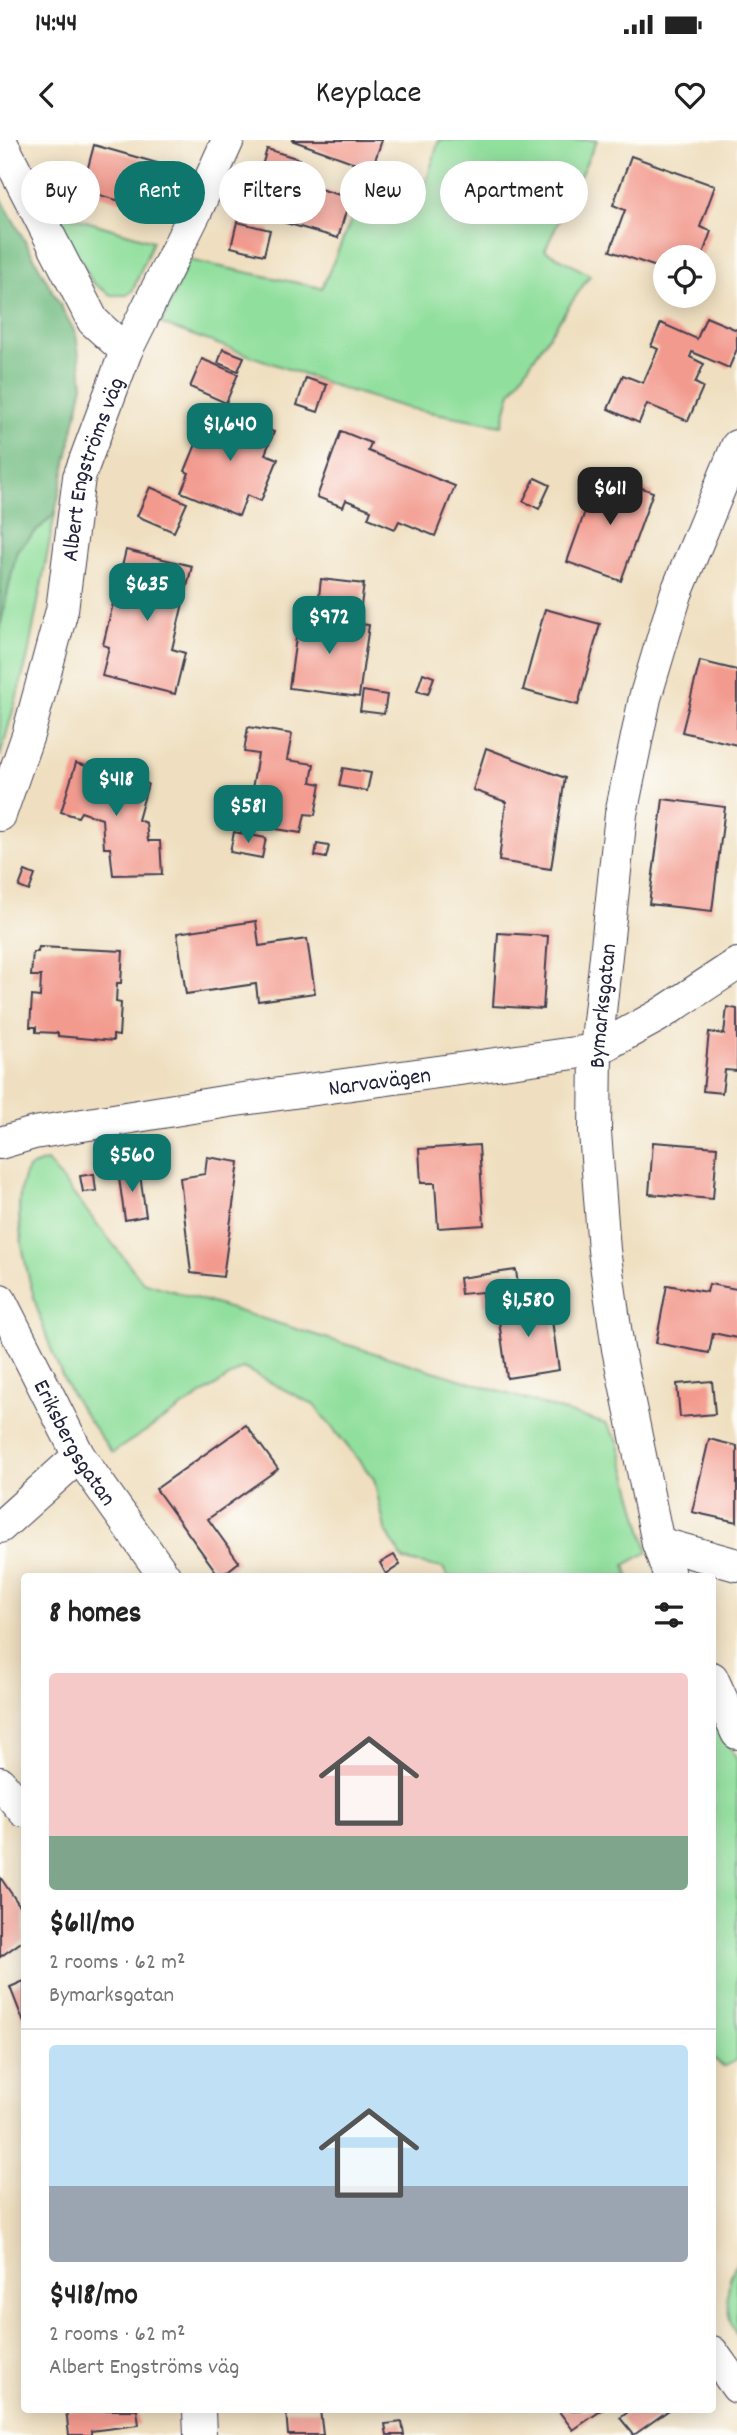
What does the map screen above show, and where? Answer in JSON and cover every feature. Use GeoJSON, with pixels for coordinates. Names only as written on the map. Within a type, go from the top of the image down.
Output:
{"type":"FeatureCollection","features":[{"type":"Feature","properties":{"kind":"street"},"geometry":{"type":"LineString","coordinates":[[0,140],[93,321],[126,351]]}},
{"type":"Feature","properties":{"kind":"street","name":"Albert Engströms väg"},"geometry":{"type":"LineString","coordinates":[[0,815],[28,735],[62,610],[79,477],[126,351],[228,140]]}},
{"type":"Feature","properties":{"kind":"street","name":"Bymarksgatan"},"geometry":{"type":"LineString","coordinates":[[669,1573],[658,1543],[618,1349],[604,1250],[595,1132],[596,1050],[621,814],[646,698],[676,594],[737,446]]}},
{"type":"Feature","properties":{"kind":"street","name":"Narvavägen"},"geometry":{"type":"LineString","coordinates":[[0,1143],[34,1133],[229,1101],[596,1050],[658,1016],[737,964]]}},
{"type":"Feature","properties":{"kind":"street","name":"Eriksbergsgatan"},"geometry":{"type":"LineString","coordinates":[[0,1300],[79,1456],[162,1573]]}},
{"type":"Feature","properties":{"kind":"street"},"geometry":{"type":"LineString","coordinates":[[0,1527],[79,1456]]}},
{"type":"Feature","properties":{"kind":"street"},"geometry":{"type":"LineString","coordinates":[[658,1543],[737,1566]]}},
{"type":"Feature","properties":{"kind":"street"},"geometry":{"type":"LineString","coordinates":[[716,1687],[737,1733]]}},
{"type":"Feature","properties":{"kind":"street"},"geometry":{"type":"LineString","coordinates":[[0,1783],[21,1808]]}},
{"type":"Feature","properties":{"kind":"street"},"geometry":{"type":"LineString","coordinates":[[716,2358],[737,2387]]}},
{"type":"Feature","properties":{"kind":"street"},"geometry":{"type":"LineString","coordinates":[[199,2413],[200,2435]]}},
{"type":"Feature","properties":{"kind":"green space"},"geometry":{"type":"Polygon","coordinates":[[[439,140],[597,140],[587,161],[440,161],[440,224],[557,224],[545,250],[590,275],[511,392],[502,425],[407,408],[347,390],[161,324],[188,260],[322,288],[350,224],[426,224],[426,183],[439,140]]]}},
{"type":"Feature","properties":{"kind":"green space"},"geometry":{"type":"Polygon","coordinates":[[[0,196],[76,334],[83,385],[55,513],[17,550],[0,626],[0,196]]]}},
{"type":"Feature","properties":{"kind":"green space"},"geometry":{"type":"Polygon","coordinates":[[[59,224],[96,224],[153,241],[133,290],[127,295],[111,295],[93,283],[59,224]]]}},
{"type":"Feature","properties":{"kind":"green space"},"geometry":{"type":"Polygon","coordinates":[[[55,513],[27,660],[0,757],[0,626],[17,550],[55,513]]]}},
{"type":"Feature","properties":{"kind":"green space"},"geometry":{"type":"Polygon","coordinates":[[[47,1161],[143,1282],[606,1424],[618,1441],[648,1552],[625,1565],[628,1573],[446,1573],[443,1568],[403,1560],[385,1529],[374,1479],[314,1405],[243,1368],[112,1453],[72,1395],[61,1374],[30,1282],[19,1217],[21,1190],[28,1169],[47,1161]]]}},
{"type":"Feature","properties":{"kind":"green space"},"geometry":{"type":"Polygon","coordinates":[[[716,1717],[737,1760],[737,2060],[723,2067],[716,2060],[716,1717]]]}},
{"type":"Feature","properties":{"kind":"green space"},"geometry":{"type":"Polygon","coordinates":[[[737,2262],[737,2336],[728,2309],[728,2289],[737,2262]]]}},
{"type":"Feature","properties":{"kind":"building"},"geometry":{"type":"Polygon","coordinates":[[[291,140],[382,140],[375,161],[350,161],[291,140]]]}},
{"type":"Feature","properties":{"kind":"building"},"geometry":{"type":"Polygon","coordinates":[[[94,145],[150,161],[114,161],[114,199],[100,195],[100,161],[90,161],[94,145]]]}},
{"type":"Feature","properties":{"kind":"building"},"geometry":{"type":"Polygon","coordinates":[[[267,149],[299,159],[298,161],[263,161],[267,149]]]}},
{"type":"Feature","properties":{"kind":"building"},"geometry":{"type":"Polygon","coordinates":[[[631,156],[715,186],[700,227],[711,231],[706,245],[653,245],[653,266],[610,251],[625,210],[613,205],[631,156]]]}},
{"type":"Feature","properties":{"kind":"building"},"geometry":{"type":"Polygon","coordinates":[[[326,191],[340,195],[340,224],[342,224],[338,238],[290,224],[326,224],[326,191]]]}},
{"type":"Feature","properties":{"kind":"building"},"geometry":{"type":"Polygon","coordinates":[[[237,224],[270,230],[264,255],[231,247],[237,224]]]}},
{"type":"Feature","properties":{"kind":"building"},"geometry":{"type":"Polygon","coordinates":[[[706,317],[737,330],[737,349],[729,368],[692,352],[690,357],[704,364],[695,383],[703,387],[688,421],[647,404],[639,423],[608,409],[623,375],[643,383],[658,349],[651,346],[661,323],[697,339],[706,317]]]}},
{"type":"Feature","properties":{"kind":"building"},"geometry":{"type":"Polygon","coordinates":[[[223,349],[244,357],[238,371],[218,363],[223,349]]]}},
{"type":"Feature","properties":{"kind":"building"},"geometry":{"type":"Polygon","coordinates":[[[202,359],[238,374],[226,403],[190,387],[202,359]]]}},
{"type":"Feature","properties":{"kind":"building"},"geometry":{"type":"Polygon","coordinates":[[[306,378],[327,385],[318,412],[297,405],[306,378]]]}},
{"type":"Feature","properties":{"kind":"building"},"geometry":{"type":"Polygon","coordinates":[[[215,408],[274,432],[265,454],[278,459],[261,501],[247,495],[239,516],[181,492],[189,473],[185,471],[203,427],[206,429],[215,408]]]}},
{"type":"Feature","properties":{"kind":"building"},"geometry":{"type":"Polygon","coordinates":[[[341,431],[371,443],[368,451],[455,486],[435,536],[399,521],[395,529],[368,518],[371,510],[346,500],[343,507],[317,497],[341,431]]]}},
{"type":"Feature","properties":{"kind":"building"},"geometry":{"type":"Polygon","coordinates":[[[599,472],[653,492],[621,581],[567,562],[599,472]]]}},
{"type":"Feature","properties":{"kind":"building"},"geometry":{"type":"Polygon","coordinates":[[[535,478],[550,485],[539,509],[523,501],[535,478]]]}},
{"type":"Feature","properties":{"kind":"building"},"geometry":{"type":"Polygon","coordinates":[[[150,487],[187,503],[174,532],[137,516],[150,487]]]}},
{"type":"Feature","properties":{"kind":"building"},"geometry":{"type":"Polygon","coordinates":[[[126,550],[192,566],[172,649],[185,653],[175,694],[102,676],[109,647],[103,645],[126,550]]]}},
{"type":"Feature","properties":{"kind":"building"},"geometry":{"type":"Polygon","coordinates":[[[321,579],[364,584],[359,620],[317,614],[321,579]]]}},
{"type":"Feature","properties":{"kind":"building"},"geometry":{"type":"Polygon","coordinates":[[[545,609],[600,624],[578,705],[523,690],[545,609]]]}},
{"type":"Feature","properties":{"kind":"building"},"geometry":{"type":"Polygon","coordinates":[[[299,616],[369,625],[359,697],[289,688],[299,616]]]}},
{"type":"Feature","properties":{"kind":"building"},"geometry":{"type":"Polygon","coordinates":[[[700,661],[737,670],[737,745],[682,732],[700,661]]]}},
{"type":"Feature","properties":{"kind":"building"},"geometry":{"type":"Polygon","coordinates":[[[423,673],[434,677],[428,694],[417,691],[423,673]]]}},
{"type":"Feature","properties":{"kind":"building"},"geometry":{"type":"Polygon","coordinates":[[[363,691],[387,695],[384,714],[360,711],[363,691]]]}},
{"type":"Feature","properties":{"kind":"building"},"geometry":{"type":"Polygon","coordinates":[[[248,727],[292,734],[287,760],[314,764],[311,782],[321,784],[315,815],[305,814],[301,833],[246,824],[258,754],[244,752],[248,727]]]}},
{"type":"Feature","properties":{"kind":"building"},"geometry":{"type":"Polygon","coordinates":[[[486,748],[565,778],[551,869],[499,861],[506,802],[473,790],[486,748]]]}},
{"type":"Feature","properties":{"kind":"building"},"geometry":{"type":"Polygon","coordinates":[[[76,763],[148,784],[138,820],[146,823],[148,841],[160,841],[162,874],[113,875],[110,848],[104,848],[102,819],[81,812],[78,817],[61,812],[76,763]]]}},
{"type":"Feature","properties":{"kind":"building"},"geometry":{"type":"Polygon","coordinates":[[[343,768],[371,773],[367,791],[339,786],[343,768]]]}},
{"type":"Feature","properties":{"kind":"building"},"geometry":{"type":"Polygon","coordinates":[[[663,799],[725,807],[712,911],[649,904],[663,799]]]}},
{"type":"Feature","properties":{"kind":"building"},"geometry":{"type":"Polygon","coordinates":[[[234,832],[266,838],[262,858],[230,852],[234,832]]]}},
{"type":"Feature","properties":{"kind":"building"},"geometry":{"type":"Polygon","coordinates":[[[317,844],[329,846],[326,858],[315,856],[317,844]]]}},
{"type":"Feature","properties":{"kind":"building"},"geometry":{"type":"Polygon","coordinates":[[[25,871],[35,875],[29,891],[19,887],[25,871]]]}},
{"type":"Feature","properties":{"kind":"building"},"geometry":{"type":"Polygon","coordinates":[[[256,921],[259,946],[307,939],[315,993],[258,1001],[256,984],[186,994],[177,933],[256,921]]]}},
{"type":"Feature","properties":{"kind":"building"},"geometry":{"type":"Polygon","coordinates":[[[498,933],[548,936],[543,1009],[493,1006],[498,933]]]}},
{"type":"Feature","properties":{"kind":"building"},"geometry":{"type":"Polygon","coordinates":[[[39,947],[123,951],[121,983],[117,983],[116,1002],[121,1003],[119,1036],[113,1035],[113,1041],[58,1036],[58,1033],[36,1032],[36,1027],[30,1027],[32,996],[40,997],[41,976],[31,976],[33,952],[38,952],[39,947]]]}},
{"type":"Feature","properties":{"kind":"building"},"geometry":{"type":"Polygon","coordinates":[[[727,1007],[737,1009],[737,1071],[725,1070],[722,1093],[703,1091],[709,1032],[724,1034],[727,1007]]]}},
{"type":"Feature","properties":{"kind":"building"},"geometry":{"type":"Polygon","coordinates":[[[653,1142],[717,1147],[713,1199],[649,1194],[653,1142]]]}},
{"type":"Feature","properties":{"kind":"building"},"geometry":{"type":"Polygon","coordinates":[[[479,1145],[484,1225],[438,1228],[435,1183],[421,1183],[419,1149],[479,1145]]]}},
{"type":"Feature","properties":{"kind":"building"},"geometry":{"type":"Polygon","coordinates":[[[207,1157],[239,1162],[223,1277],[191,1273],[180,1178],[205,1174],[207,1157]]]}},
{"type":"Feature","properties":{"kind":"building"},"geometry":{"type":"Polygon","coordinates":[[[139,1168],[146,1216],[125,1220],[118,1171],[139,1168]]]}},
{"type":"Feature","properties":{"kind":"building"},"geometry":{"type":"Polygon","coordinates":[[[94,1174],[96,1191],[83,1192],[80,1176],[94,1174]]]}},
{"type":"Feature","properties":{"kind":"building"},"geometry":{"type":"Polygon","coordinates":[[[516,1270],[520,1302],[484,1306],[482,1292],[461,1294],[459,1278],[516,1270]]]}},
{"type":"Feature","properties":{"kind":"building"},"geometry":{"type":"Polygon","coordinates":[[[709,1284],[737,1289],[737,1338],[713,1333],[709,1353],[656,1343],[667,1285],[707,1292],[709,1284]]]}},
{"type":"Feature","properties":{"kind":"building"},"geometry":{"type":"Polygon","coordinates":[[[549,1299],[559,1370],[507,1378],[497,1307],[549,1299]]]}},
{"type":"Feature","properties":{"kind":"building"},"geometry":{"type":"Polygon","coordinates":[[[712,1381],[715,1414],[680,1417],[677,1384],[712,1381]]]}},
{"type":"Feature","properties":{"kind":"building"},"geometry":{"type":"Polygon","coordinates":[[[246,1425],[278,1469],[208,1519],[239,1562],[225,1573],[217,1573],[156,1489],[246,1425]]]}},
{"type":"Feature","properties":{"kind":"building"},"geometry":{"type":"Polygon","coordinates":[[[709,1439],[737,1446],[737,1522],[692,1512],[709,1439]]]}},
{"type":"Feature","properties":{"kind":"building"},"geometry":{"type":"Polygon","coordinates":[[[394,1555],[400,1565],[385,1573],[380,1563],[394,1555]]]}},
{"type":"Feature","properties":{"kind":"building"},"geometry":{"type":"Polygon","coordinates":[[[0,1877],[21,1908],[21,1942],[0,1957],[0,1877]]]}},
{"type":"Feature","properties":{"kind":"building"},"geometry":{"type":"Polygon","coordinates":[[[21,1982],[21,2015],[10,1987],[21,1982]]]}},
{"type":"Feature","properties":{"kind":"building"},"geometry":{"type":"Polygon","coordinates":[[[66,2413],[137,2413],[139,2425],[91,2431],[91,2435],[69,2435],[66,2413]]]}},
{"type":"Feature","properties":{"kind":"building"},"geometry":{"type":"Polygon","coordinates":[[[286,2413],[320,2413],[323,2435],[288,2435],[286,2413]]]}},
{"type":"Feature","properties":{"kind":"building"},"geometry":{"type":"Polygon","coordinates":[[[560,2413],[598,2413],[573,2430],[560,2413]]]}},
{"type":"Feature","properties":{"kind":"building"},"geometry":{"type":"Polygon","coordinates":[[[627,2413],[665,2413],[634,2435],[620,2418],[627,2413]]]}},
{"type":"Feature","properties":{"kind":"building"},"geometry":{"type":"Polygon","coordinates":[[[402,2422],[404,2435],[387,2435],[385,2424],[402,2422]]]}}]}
